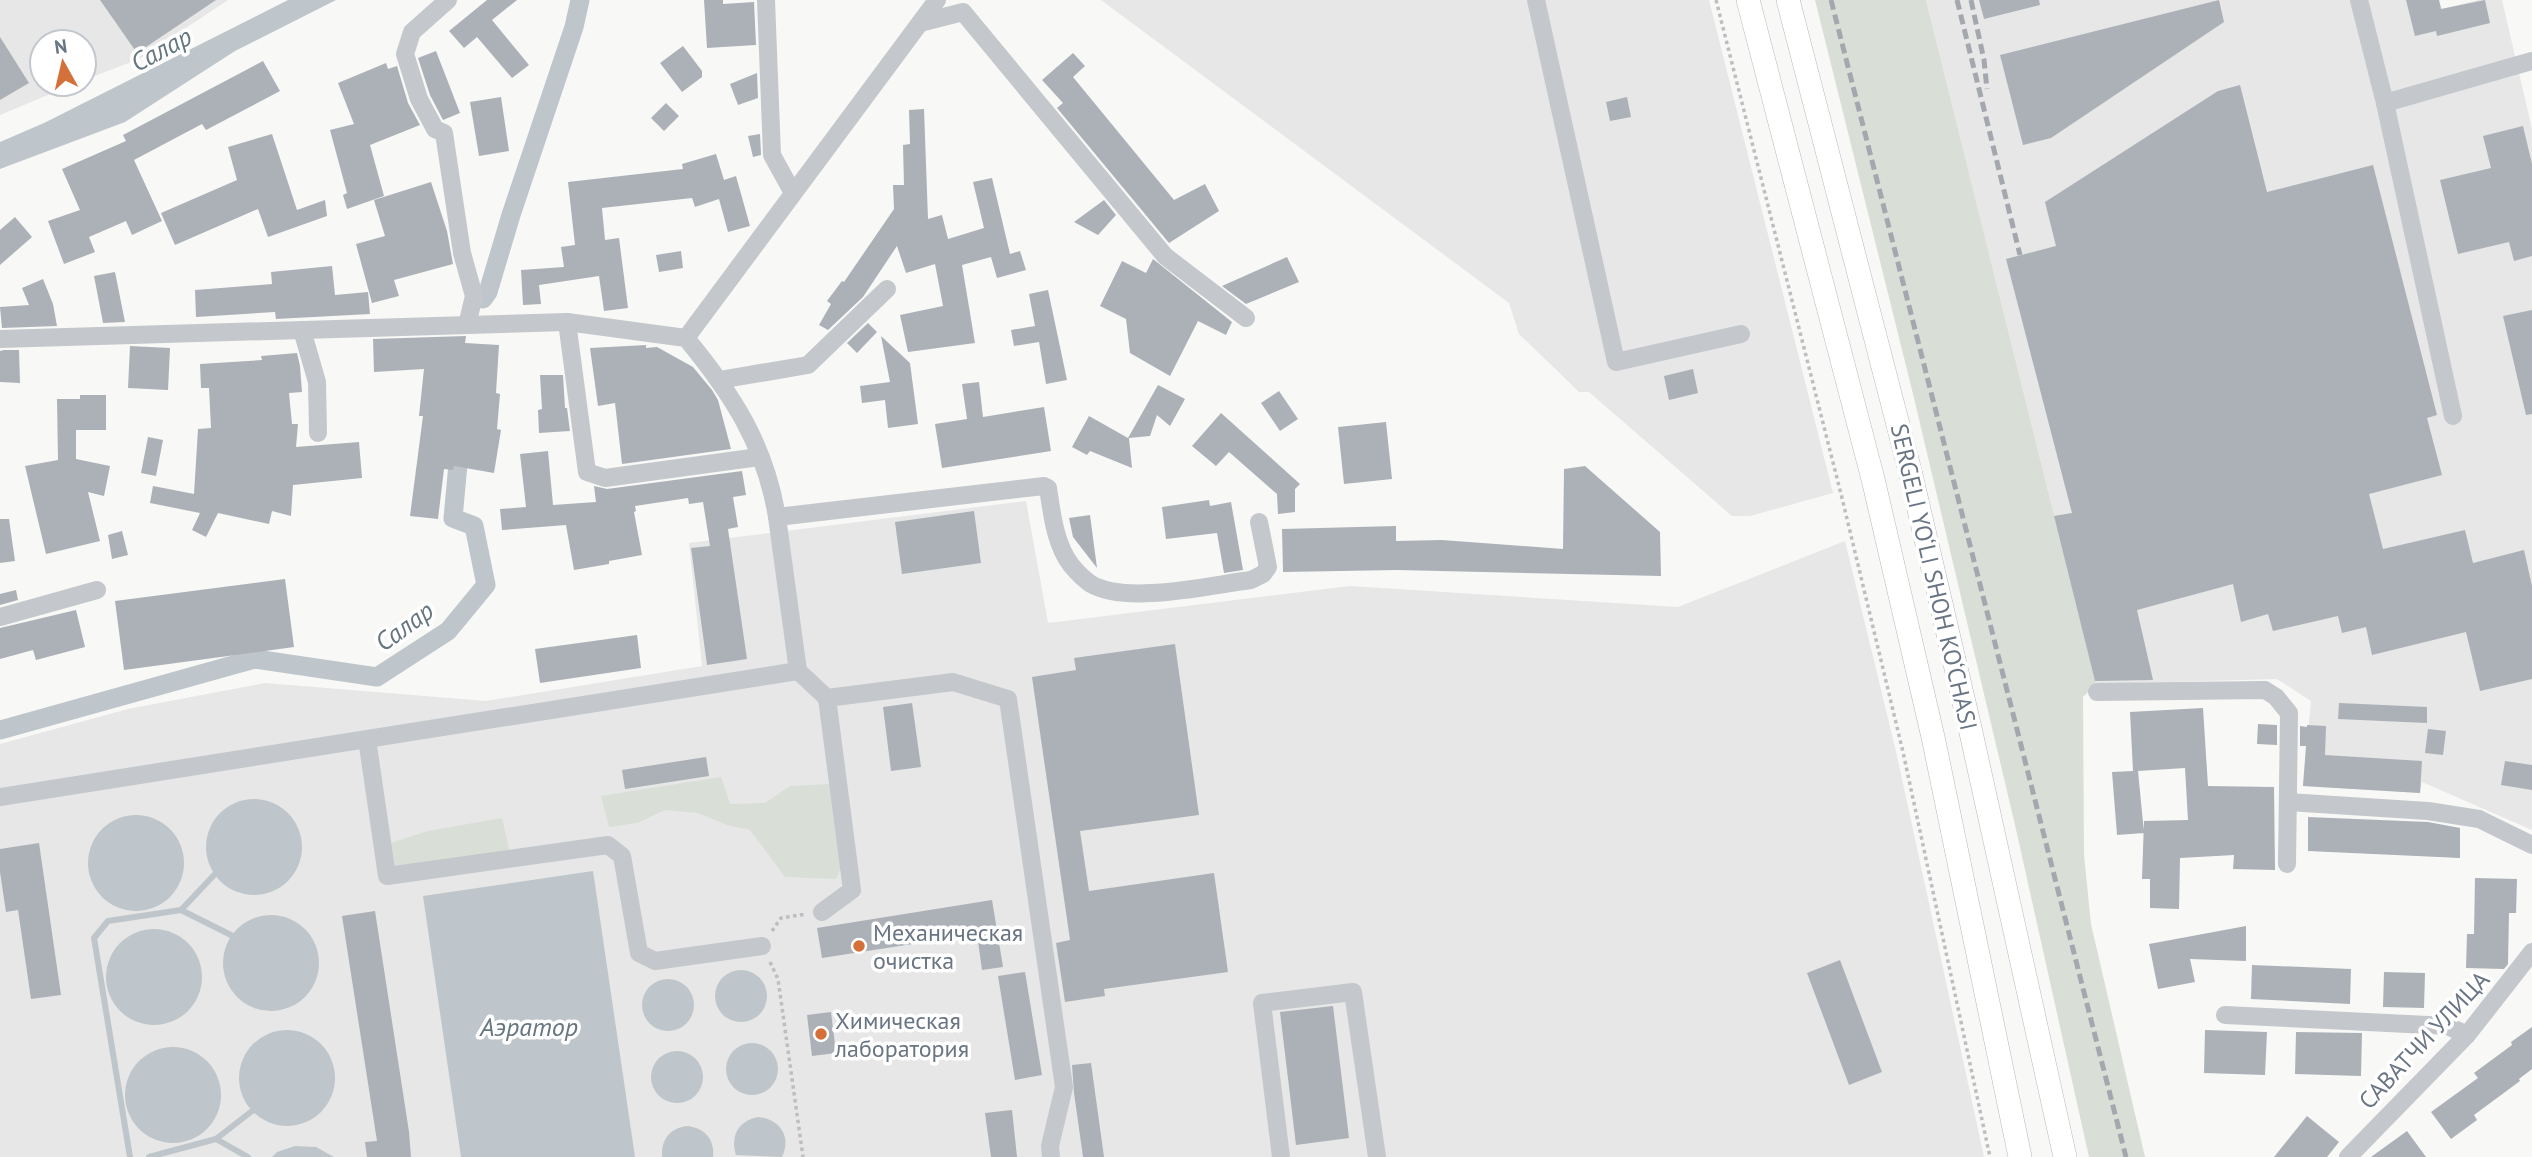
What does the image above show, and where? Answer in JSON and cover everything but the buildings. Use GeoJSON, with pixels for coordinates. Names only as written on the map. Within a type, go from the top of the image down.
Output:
{"type":"FeatureCollection","features":[{"type":"Feature","properties":{"kind":"main road","name":"SERGELI YO‘LI SHOH KO‘CHASI"},"geometry":{"type":"LineString","coordinates":[[1748,0],[1873,479],[1933,737],[2020,1157]]}},
{"type":"Feature","properties":{"kind":"main road","name":"SERGELI YO‘LI SHOH KO‘CHASI"},"geometry":{"type":"LineString","coordinates":[[1788,0],[1910,471],[2064,1157]]}},
{"type":"Feature","properties":{"kind":"street"},"geometry":{"type":"LineString","coordinates":[[449,0],[412,32],[405,54],[419,99],[435,129],[444,133],[462,253],[474,296],[467,325]]}},
{"type":"Feature","properties":{"kind":"street"},"geometry":{"type":"LineString","coordinates":[[766,0],[772,155],[793,193]]}},
{"type":"Feature","properties":{"kind":"street"},"geometry":{"type":"LineString","coordinates":[[685,338],[937,0]]}},
{"type":"Feature","properties":{"kind":"street"},"geometry":{"type":"LineString","coordinates":[[1536,0],[1616,362],[1741,334]]}},
{"type":"Feature","properties":{"kind":"street"},"geometry":{"type":"LineString","coordinates":[[2358,0],[2385,103],[2452,416]]}},
{"type":"Feature","properties":{"kind":"street"},"geometry":{"type":"LineString","coordinates":[[920,23],[963,12],[1165,256],[1246,318]]}},
{"type":"Feature","properties":{"kind":"street"},"geometry":{"type":"LineString","coordinates":[[2385,103],[2532,61]]}},
{"type":"Feature","properties":{"kind":"street"},"geometry":{"type":"LineString","coordinates":[[719,380],[808,365],[887,289]]}},
{"type":"Feature","properties":{"kind":"street"},"geometry":{"type":"LineString","coordinates":[[567,322],[587,472],[604,478],[759,457]]}},
{"type":"Feature","properties":{"kind":"street"},"geometry":{"type":"LineString","coordinates":[[0,339],[567,322],[685,338],[736,402],[757,443],[759,457],[773,493],[799,671],[827,698],[852,890],[822,912]]}},
{"type":"Feature","properties":{"kind":"street"},"geometry":{"type":"LineString","coordinates":[[302,330],[317,382],[318,432]]}},
{"type":"Feature","properties":{"kind":"street"},"geometry":{"type":"LineString","coordinates":[[777,517],[1044,486],[1048,488],[1056,534],[1070,564],[1090,584],[1119,593],[1147,593],[1251,580],[1263,574],[1268,567],[1259,522]]}},
{"type":"Feature","properties":{"kind":"street"},"geometry":{"type":"LineString","coordinates":[[0,617],[97,590]]}},
{"type":"Feature","properties":{"kind":"street"},"geometry":{"type":"LineString","coordinates":[[0,797],[799,671]]}},
{"type":"Feature","properties":{"kind":"street"},"geometry":{"type":"LineString","coordinates":[[827,698],[953,682],[1008,699],[1064,1087],[1050,1146],[1051,1157]]}},
{"type":"Feature","properties":{"kind":"street"},"geometry":{"type":"LineString","coordinates":[[2097,692],[2265,690],[2276,697],[2289,713],[2287,864]]}},
{"type":"Feature","properties":{"kind":"street"},"geometry":{"type":"LineString","coordinates":[[367,739],[387,876],[608,845],[622,856],[639,953],[655,961],[762,946]]}},
{"type":"Feature","properties":{"kind":"street"},"geometry":{"type":"LineString","coordinates":[[2288,802],[2428,811],[2479,819],[2532,845]]}},
{"type":"Feature","properties":{"kind":"street","name":"САВАТЧИ УЛИЦА"},"geometry":{"type":"LineString","coordinates":[[2348,1157],[2468,1035],[2532,952]]}},
{"type":"Feature","properties":{"kind":"street"},"geometry":{"type":"LineString","coordinates":[[1281,1157],[1262,1003],[1353,992],[1377,1157]]}},
{"type":"Feature","properties":{"kind":"street"},"geometry":{"type":"LineString","coordinates":[[2225,1015],[2448,1026],[2468,1035]]}},
{"type":"Feature","properties":{"kind":"path"},"geometry":{"type":"LineString","coordinates":[[1716,0],[1903,752],[1990,1157]]}},
{"type":"Feature","properties":{"kind":"path"},"geometry":{"type":"LineString","coordinates":[[781,918],[822,912]]}},
{"type":"Feature","properties":{"kind":"path"},"geometry":{"type":"LineString","coordinates":[[762,946],[778,979],[803,1157]]}},
{"type":"Feature","properties":{"kind":"shaded area"},"geometry":{"type":"Polygon","coordinates":[[[0,0],[228,0],[139,59],[98,75],[98,28],[28,28],[28,98],[41,98],[0,115],[0,0]]]}},
{"type":"Feature","properties":{"kind":"shaded area"},"geometry":{"type":"Polygon","coordinates":[[[1101,0],[1709,0],[1833,493],[1750,516],[1732,516],[1589,392],[1579,392],[1519,334],[1509,303],[1101,0]]]}},
{"type":"Feature","properties":{"kind":"shaded area"},"geometry":{"type":"Polygon","coordinates":[[[1815,0],[1926,0],[2096,684],[2083,697],[2084,855],[2091,924],[2145,1157],[2089,1157],[2015,825],[1913,394],[1815,0]]]}},
{"type":"Feature","properties":{"kind":"shaded area"},"geometry":{"type":"Polygon","coordinates":[[[1926,0],[2439,0],[2442,9],[2478,0],[2502,0],[2532,129],[2532,830],[2422,782],[2420,793],[2303,786],[2311,701],[2277,679],[2096,684],[1926,0]]]}},
{"type":"Feature","properties":{"kind":"shaded area"},"geometry":{"type":"Polygon","coordinates":[[[1026,501],[1048,623],[1350,586],[1678,607],[1845,541],[1897,756],[1984,1157],[0,1157],[0,744],[128,709],[265,683],[486,701],[702,666],[689,543],[1026,501]]]}},
{"type":"Feature","properties":{"kind":"shaded area"},"geometry":{"type":"Polygon","coordinates":[[[721,777],[730,804],[765,803],[790,786],[831,784],[843,864],[836,879],[785,877],[750,830],[727,825],[698,813],[665,810],[637,823],[609,827],[601,796],[721,777]]]}},
{"type":"Feature","properties":{"kind":"shaded area"},"geometry":{"type":"Polygon","coordinates":[[[502,818],[511,858],[395,867],[391,843],[428,831],[502,818]]]}},
{"type":"Feature","properties":{"kind":"water","name":"Салар"},"geometry":{"type":"Polygon","coordinates":[[[288,0],[336,0],[235,51],[125,122],[0,169],[0,142],[288,0]]]}},
{"type":"Feature","properties":{"kind":"water"},"geometry":{"type":"Polygon","coordinates":[[[254,799],[272,803],[288,813],[298,829],[302,847],[298,865],[288,881],[272,891],[254,895],[236,891],[220,881],[210,865],[206,847],[210,829],[220,813],[236,803],[254,799]]]}},
{"type":"Feature","properties":{"kind":"water"},"geometry":{"type":"Polygon","coordinates":[[[136,815],[154,819],[170,829],[180,845],[184,863],[180,881],[170,897],[154,907],[136,911],[118,907],[102,897],[92,881],[88,863],[92,845],[102,829],[118,819],[136,815]]]}},
{"type":"Feature","properties":{"kind":"water","name":"Аэратор"},"geometry":{"type":"Polygon","coordinates":[[[593,871],[635,1157],[461,1157],[423,896],[593,871]]]}},
{"type":"Feature","properties":{"kind":"water"},"geometry":{"type":"Polygon","coordinates":[[[271,915],[289,919],[305,929],[315,945],[319,963],[315,981],[305,997],[289,1007],[271,1011],[253,1007],[237,997],[227,981],[223,963],[227,945],[237,929],[253,919],[271,915]]]}},
{"type":"Feature","properties":{"kind":"water"},"geometry":{"type":"Polygon","coordinates":[[[154,929],[172,933],[188,943],[198,959],[202,977],[198,995],[188,1011],[172,1021],[154,1025],[136,1021],[120,1011],[110,995],[106,977],[110,959],[120,943],[136,933],[154,929]]]}},
{"type":"Feature","properties":{"kind":"water"},"geometry":{"type":"Polygon","coordinates":[[[741,970],[760,977],[767,996],[760,1015],[741,1022],[722,1015],[715,996],[722,977],[741,970]]]}},
{"type":"Feature","properties":{"kind":"water"},"geometry":{"type":"Polygon","coordinates":[[[668,979],[687,986],[694,1005],[687,1024],[668,1031],[649,1024],[642,1005],[649,986],[668,979]]]}},
{"type":"Feature","properties":{"kind":"water"},"geometry":{"type":"Polygon","coordinates":[[[287,1030],[305,1034],[321,1044],[331,1060],[335,1078],[331,1096],[321,1112],[305,1122],[287,1126],[269,1122],[253,1112],[243,1096],[239,1078],[243,1060],[253,1044],[269,1034],[287,1030]]]}},
{"type":"Feature","properties":{"kind":"water"},"geometry":{"type":"Polygon","coordinates":[[[752,1043],[771,1050],[778,1069],[771,1088],[752,1095],[733,1088],[726,1069],[733,1050],[752,1043]]]}},
{"type":"Feature","properties":{"kind":"water"},"geometry":{"type":"Polygon","coordinates":[[[173,1047],[191,1051],[207,1061],[217,1077],[221,1095],[217,1113],[207,1129],[191,1139],[173,1143],[155,1139],[139,1129],[129,1113],[125,1095],[129,1077],[139,1061],[155,1051],[173,1047]]]}},
{"type":"Feature","properties":{"kind":"water"},"geometry":{"type":"Polygon","coordinates":[[[677,1051],[696,1058],[703,1077],[696,1096],[677,1103],[658,1096],[651,1077],[658,1058],[677,1051]]]}},
{"type":"Feature","properties":{"kind":"water"},"geometry":{"type":"Polygon","coordinates":[[[758,1117],[772,1121],[782,1130],[785,1149],[782,1157],[736,1155],[734,1142],[737,1130],[745,1122],[758,1117]]]}},
{"type":"Feature","properties":{"kind":"water"},"geometry":{"type":"Polygon","coordinates":[[[686,1126],[707,1135],[712,1145],[713,1157],[662,1157],[667,1136],[686,1126]]]}},
{"type":"Feature","properties":{"kind":"water"},"geometry":{"type":"Polygon","coordinates":[[[295,1146],[316,1147],[334,1157],[272,1157],[277,1152],[295,1146]]]}},
{"type":"Feature","properties":{"kind":"waterway","name":"Салар"},"geometry":{"type":"LineString","coordinates":[[483,299],[488,292],[574,27],[580,0]]}},
{"type":"Feature","properties":{"kind":"waterway","name":"Салар"},"geometry":{"type":"LineString","coordinates":[[0,730],[255,659],[377,677],[448,631],[486,585],[474,526],[453,518],[460,443]]}},
{"type":"Feature","properties":{"kind":"waterway"},"geometry":{"type":"LineString","coordinates":[[130,1157],[94,938],[108,921],[181,910],[215,874]]}},
{"type":"Feature","properties":{"kind":"waterway"},"geometry":{"type":"LineString","coordinates":[[181,910],[231,935]]}},
{"type":"Feature","properties":{"kind":"waterway"},"geometry":{"type":"LineString","coordinates":[[149,1157],[216,1139],[252,1111]]}},
{"type":"Feature","properties":{"kind":"waterway"},"geometry":{"type":"LineString","coordinates":[[216,1139],[248,1157]]}},
{"type":"Feature","properties":{"kind":"railway"},"geometry":{"type":"LineString","coordinates":[[1831,0],[2126,1157]]}},
{"type":"Feature","properties":{"kind":"railway"},"geometry":{"type":"LineString","coordinates":[[1957,0],[2020,255]]}},
{"type":"Feature","properties":{"kind":"railway"},"geometry":{"type":"LineString","coordinates":[[1971,0],[1984,60],[1987,89]]}},
{"type":"Feature","properties":{"kind":"place","name":"Механическая очистка"},"geometry":{"type":"Point","coordinates":[859,946]}},
{"type":"Feature","properties":{"kind":"place","name":"Химическая лаборатория"},"geometry":{"type":"Point","coordinates":[821,1034]}}]}
